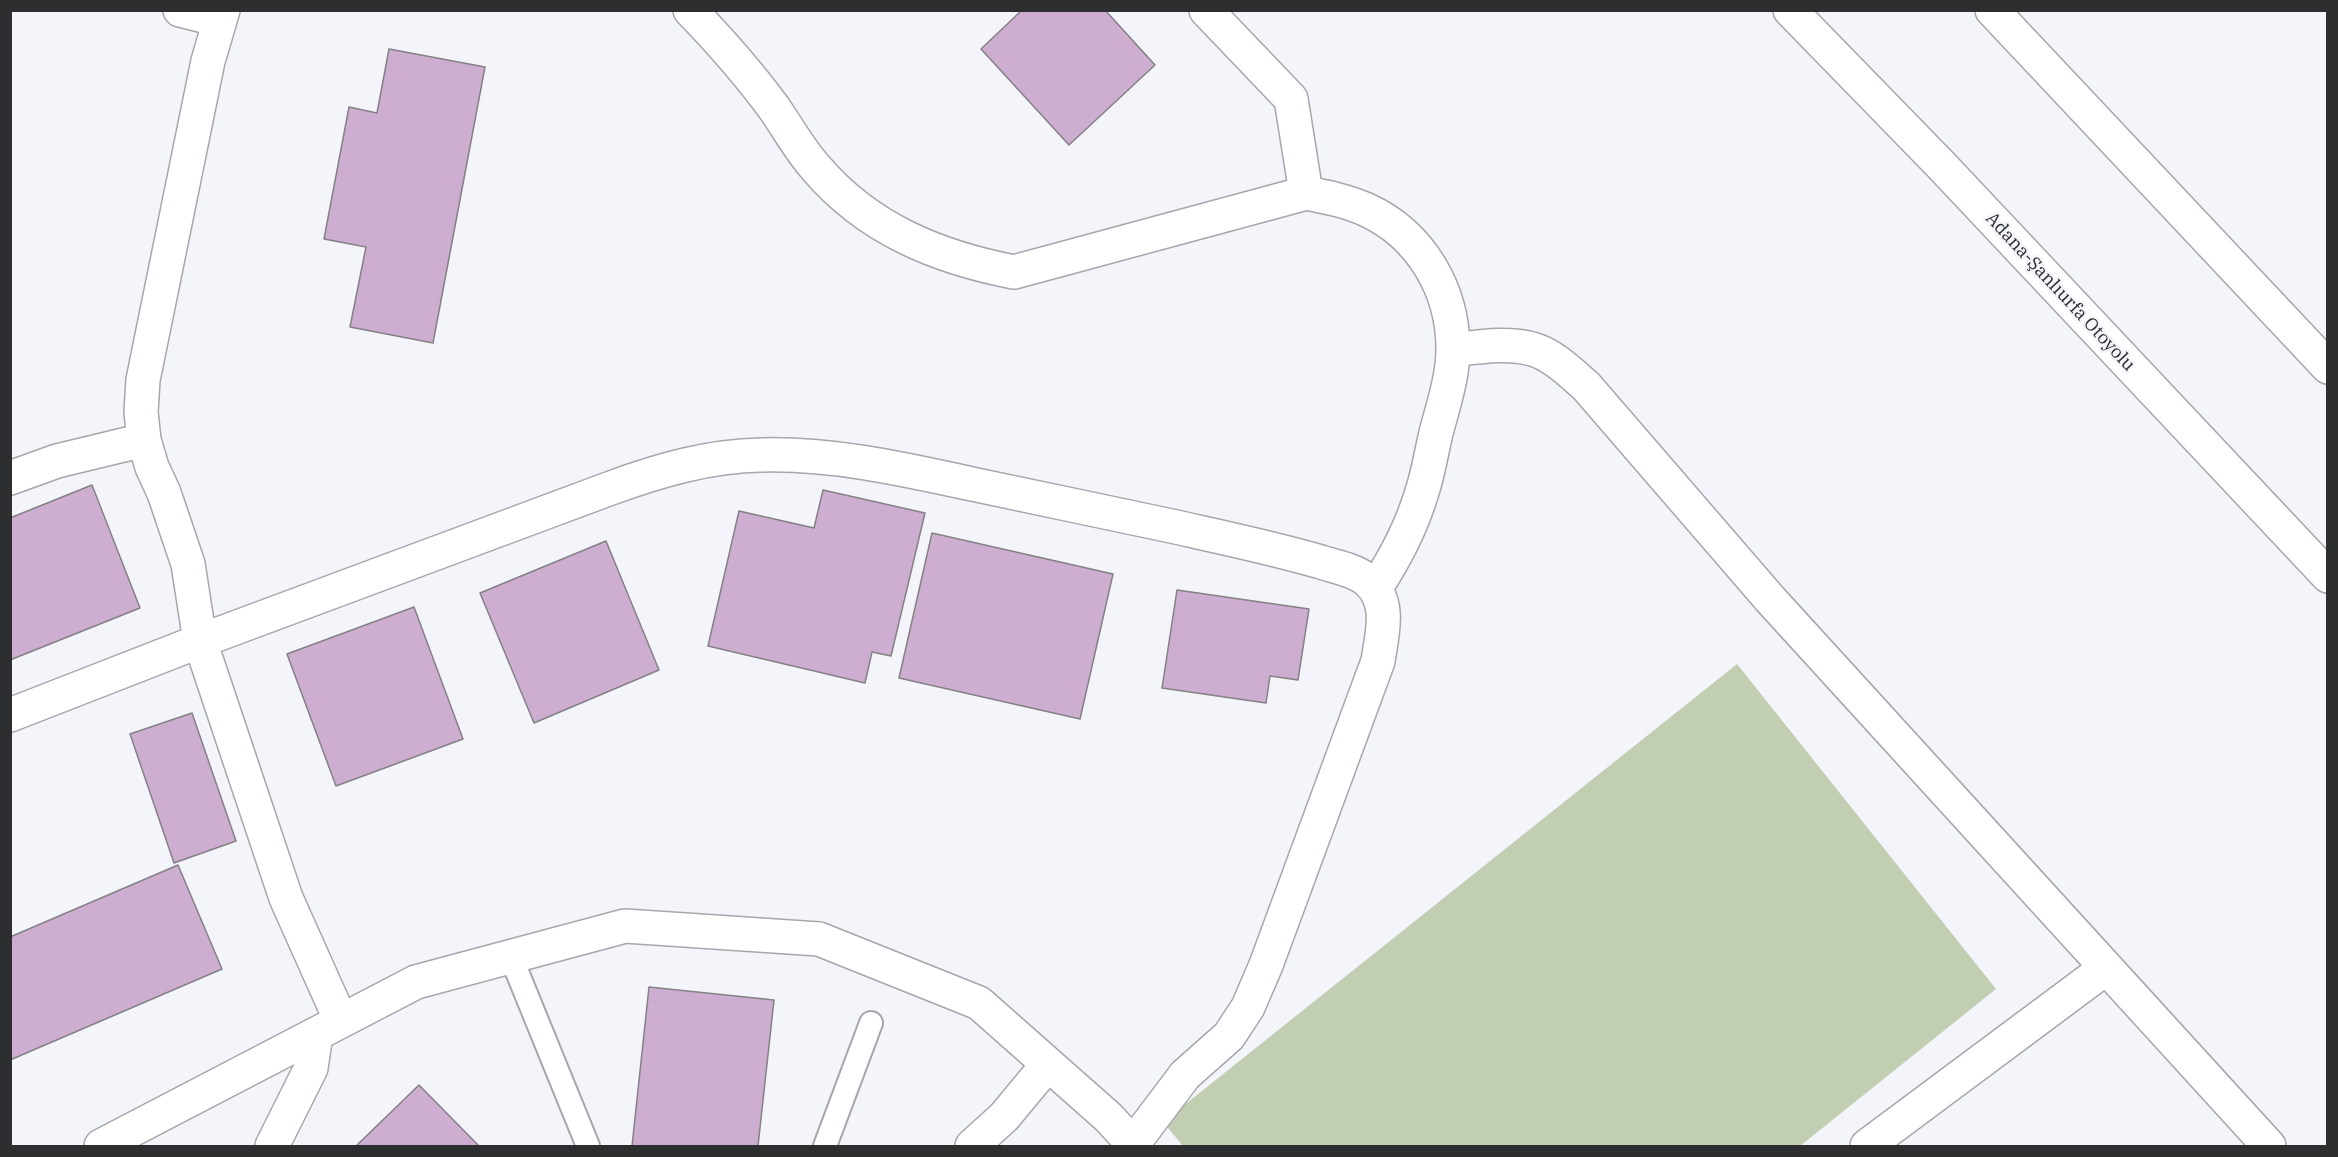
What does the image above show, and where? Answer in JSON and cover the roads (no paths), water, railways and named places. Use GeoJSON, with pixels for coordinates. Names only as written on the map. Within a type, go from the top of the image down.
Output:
{"type":"FeatureCollection","features":[{"type":"Feature","properties":{"kind":"main road"},"geometry":{"type":"LineString","coordinates":[[180,10],[221,15],[207,61],[143,380],[141,412],[144,440],[152,467],[164,493],[188,564],[200,641],[328,1028],[272,1146]]}},
{"type":"Feature","properties":{"kind":"main road"},"geometry":{"type":"LineString","coordinates":[[690,10],[738,63],[817,170],[843,195],[873,218],[905,238],[940,254],[1014,272],[1306,193],[1337,199],[1367,210],[1394,225],[1416,246],[1434,271],[1445,296],[1452,323],[1453,350],[1450,378],[1421,496],[1392,563],[1375,589]]}},
{"type":"Feature","properties":{"kind":"main road"},"geometry":{"type":"LineString","coordinates":[[1206,10],[1291,99],[1306,193]]}},
{"type":"Feature","properties":{"kind":"main road","name":"Adana-Şanlıurfa Otoyolu"},"geometry":{"type":"LineString","coordinates":[[1790,10],[1942,166],[2328,576]]}},
{"type":"Feature","properties":{"kind":"main road"},"geometry":{"type":"LineString","coordinates":[[1992,10],[2328,367]]}},
{"type":"Feature","properties":{"kind":"main road"},"geometry":{"type":"LineString","coordinates":[[1453,350],[1496,345],[1534,349],[1558,363],[1586,386],[1770,599],[2269,1146]]}},
{"type":"Feature","properties":{"kind":"main road"},"geometry":{"type":"LineString","coordinates":[[10,478],[57,461],[144,440]]}},
{"type":"Feature","properties":{"kind":"main road"},"geometry":{"type":"LineString","coordinates":[[10,715],[200,641],[659,471],[710,460],[760,455],[810,456],[906,470],[1276,549],[1353,572],[1366,579],[1382,602],[1384,616],[1378,661],[1248,1007],[1229,1036],[1185,1076],[1134,1145],[1108,1117],[979,1003],[819,939],[625,926],[416,982],[101,1146]]}},
{"type":"Feature","properties":{"kind":"main road"},"geometry":{"type":"LineString","coordinates":[[1867,1146],[2106,968]]}},
{"type":"Feature","properties":{"kind":"main road"},"geometry":{"type":"LineString","coordinates":[[972,1146],[1004,1117],[1048,1064]]}},
{"type":"Feature","properties":{"kind":"lane"},"geometry":{"type":"LineString","coordinates":[[511,957],[588,1146]]}},
{"type":"Feature","properties":{"kind":"lane"},"geometry":{"type":"LineString","coordinates":[[825,1146],[871,1023]]}}]}
